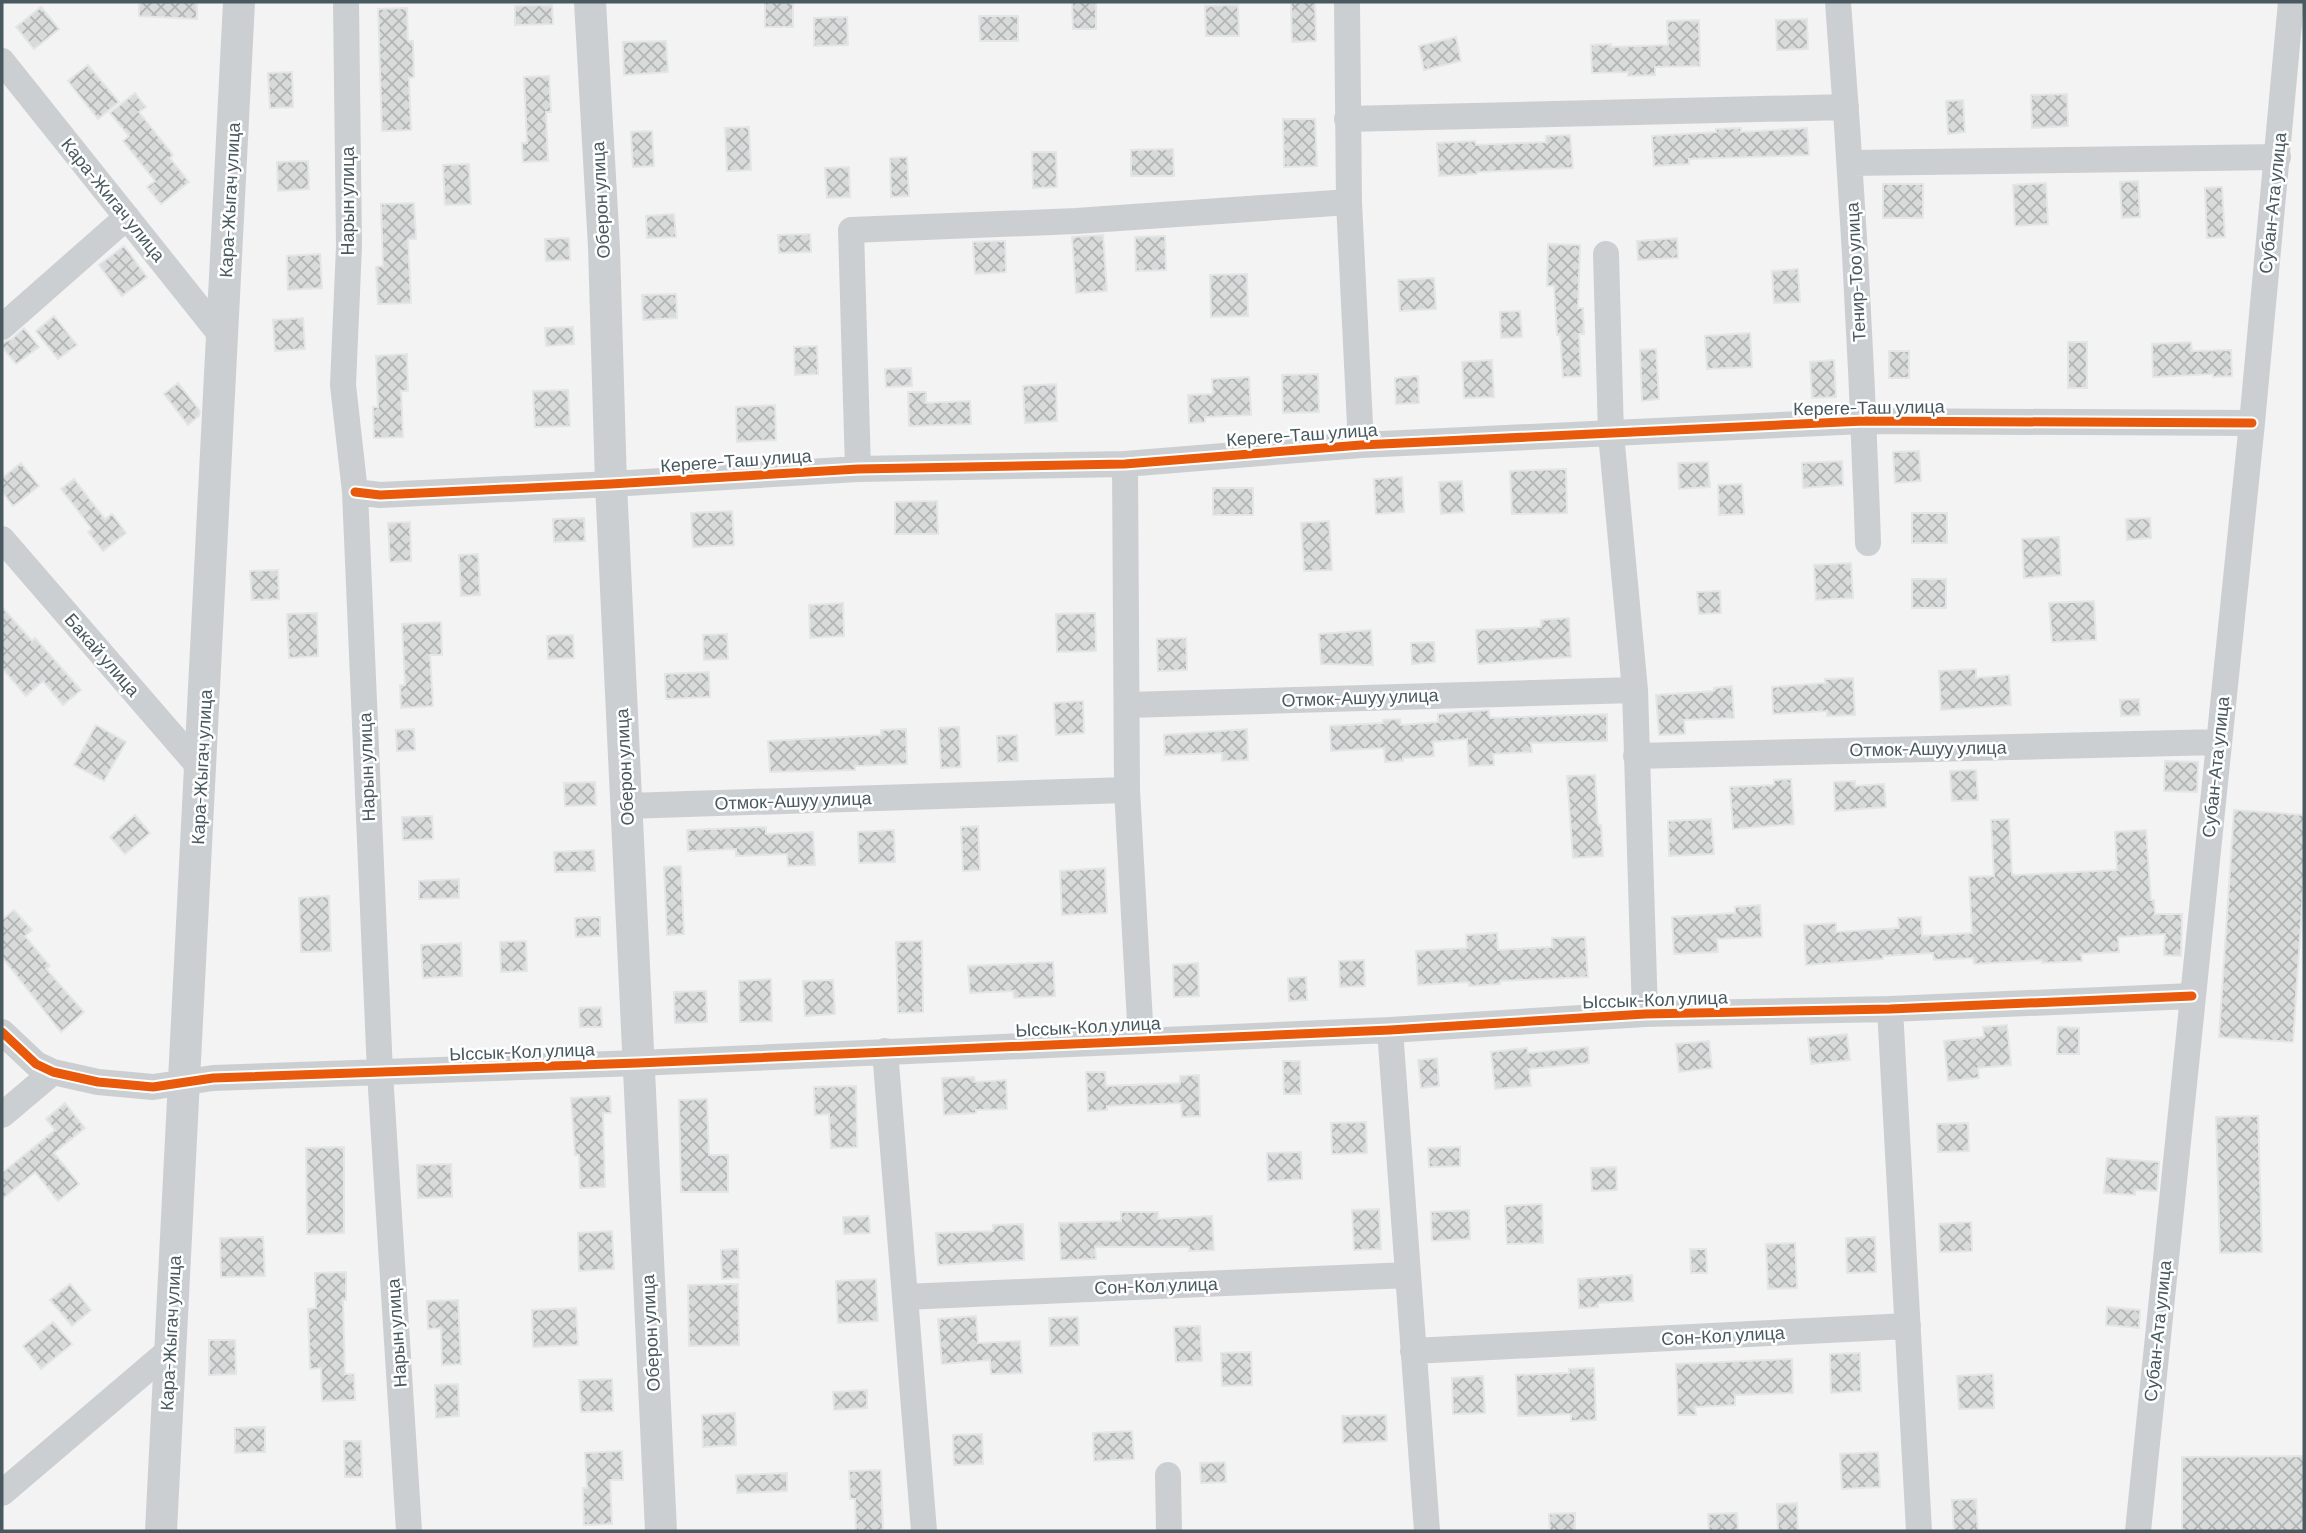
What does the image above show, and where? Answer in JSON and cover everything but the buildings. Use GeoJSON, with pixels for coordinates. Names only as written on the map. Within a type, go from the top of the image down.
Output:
{"type":"FeatureCollection","features":[{"type":"Feature","properties":{"kind":"street","name":"Кара-Жыгач улица"},"geometry":{"type":"LineString","coordinates":[[162,1531],[239,2]]}},
{"type":"Feature","properties":{"kind":"street","name":"Нарын улица"},"geometry":{"type":"LineString","coordinates":[[346,2],[349,246],[343,385],[355,492],[380,1073],[410,1531]]}},
{"type":"Feature","properties":{"kind":"street","name":"Оберон улица"},"geometry":{"type":"LineString","coordinates":[[590,2],[604,247],[611,484],[661,1531]]}},
{"type":"Feature","properties":{"kind":"street"},"geometry":{"type":"LineString","coordinates":[[1347,2],[1349,202],[1361,446]]}},
{"type":"Feature","properties":{"kind":"street","name":"Тенир-Тоо улица"},"geometry":{"type":"LineString","coordinates":[[1838,2],[1850,163],[1868,543]]}},
{"type":"Feature","properties":{"kind":"street","name":"Субан-Ата улица"},"geometry":{"type":"LineString","coordinates":[[2138,1531],[2252,423],[2291,2]]}},
{"type":"Feature","properties":{"kind":"street","name":"Кара-Жигач улица"},"geometry":{"type":"LineString","coordinates":[[2,61],[224,339]]}},
{"type":"Feature","properties":{"kind":"street"},"geometry":{"type":"LineString","coordinates":[[1348,119],[1846,107]]}},
{"type":"Feature","properties":{"kind":"street"},"geometry":{"type":"LineString","coordinates":[[1850,163],[2278,158]]}},
{"type":"Feature","properties":{"kind":"street"},"geometry":{"type":"LineString","coordinates":[[858,469],[851,230],[1076,221],[1349,202]]}},
{"type":"Feature","properties":{"kind":"street"},"geometry":{"type":"LineString","coordinates":[[2,327],[127,217]]}},
{"type":"Feature","properties":{"kind":"street"},"geometry":{"type":"LineString","coordinates":[[1606,254],[1611,434],[1634,690],[1645,1014]]}},
{"type":"Feature","properties":{"kind":"street","name":"Кереге-Таш улица"},"geometry":{"type":"LineString","coordinates":[[355,492],[380,495],[858,469],[1125,464],[1361,446],[1864,421],[2252,423]]}},
{"type":"Feature","properties":{"kind":"street"},"geometry":{"type":"LineString","coordinates":[[1125,464],[1127,790],[1141,1040]]}},
{"type":"Feature","properties":{"kind":"street","name":"Бакай улица"},"geometry":{"type":"LineString","coordinates":[[2,539],[202,770]]}},
{"type":"Feature","properties":{"kind":"street","name":"Отмок-Ашуу улица"},"geometry":{"type":"LineString","coordinates":[[1128,705],[1634,690]]}},
{"type":"Feature","properties":{"kind":"street","name":"Отмок-Ашуу улица"},"geometry":{"type":"LineString","coordinates":[[1636,756],[2219,743]]}},
{"type":"Feature","properties":{"kind":"street","name":"Отмок-Ашуу улица"},"geometry":{"type":"LineString","coordinates":[[627,806],[1127,790]]}},
{"type":"Feature","properties":{"kind":"street","name":"Ыссык-Кол улица"},"geometry":{"type":"LineString","coordinates":[[2,1032],[36,1065],[53,1072],[98,1082],[153,1087],[213,1078],[638,1063],[1390,1030],[1645,1014],[1890,1009],[2192,996]]}},
{"type":"Feature","properties":{"kind":"street"},"geometry":{"type":"LineString","coordinates":[[1890,1009],[1919,1531]]}},
{"type":"Feature","properties":{"kind":"street"},"geometry":{"type":"LineString","coordinates":[[1390,1030],[1427,1531]]}},
{"type":"Feature","properties":{"kind":"street"},"geometry":{"type":"LineString","coordinates":[[885,1051],[924,1531]]}},
{"type":"Feature","properties":{"kind":"street"},"geometry":{"type":"LineString","coordinates":[[2,1115],[53,1072]]}},
{"type":"Feature","properties":{"kind":"street","name":"Сон-Кол улица"},"geometry":{"type":"LineString","coordinates":[[905,1297],[1408,1275]]}},
{"type":"Feature","properties":{"kind":"street","name":"Сон-Кол улица"},"geometry":{"type":"LineString","coordinates":[[1413,1352],[1908,1326]]}},
{"type":"Feature","properties":{"kind":"street"},"geometry":{"type":"LineString","coordinates":[[2,1493],[170,1349]]}},
{"type":"Feature","properties":{"kind":"street"},"geometry":{"type":"LineString","coordinates":[[1168,1475],[1170,1531]]}},
{"type":"Feature","properties":{"kind":"cycle path"},"geometry":{"type":"LineString","coordinates":[[355,492],[380,495],[858,469],[1125,464],[1361,445],[1864,421],[2252,423]]}},
{"type":"Feature","properties":{"kind":"cycle path"},"geometry":{"type":"LineString","coordinates":[[2,1032],[36,1064],[53,1072],[98,1082],[153,1087],[213,1078],[638,1063],[1390,1030],[1645,1014],[1890,1009],[2192,996]]}}]}
